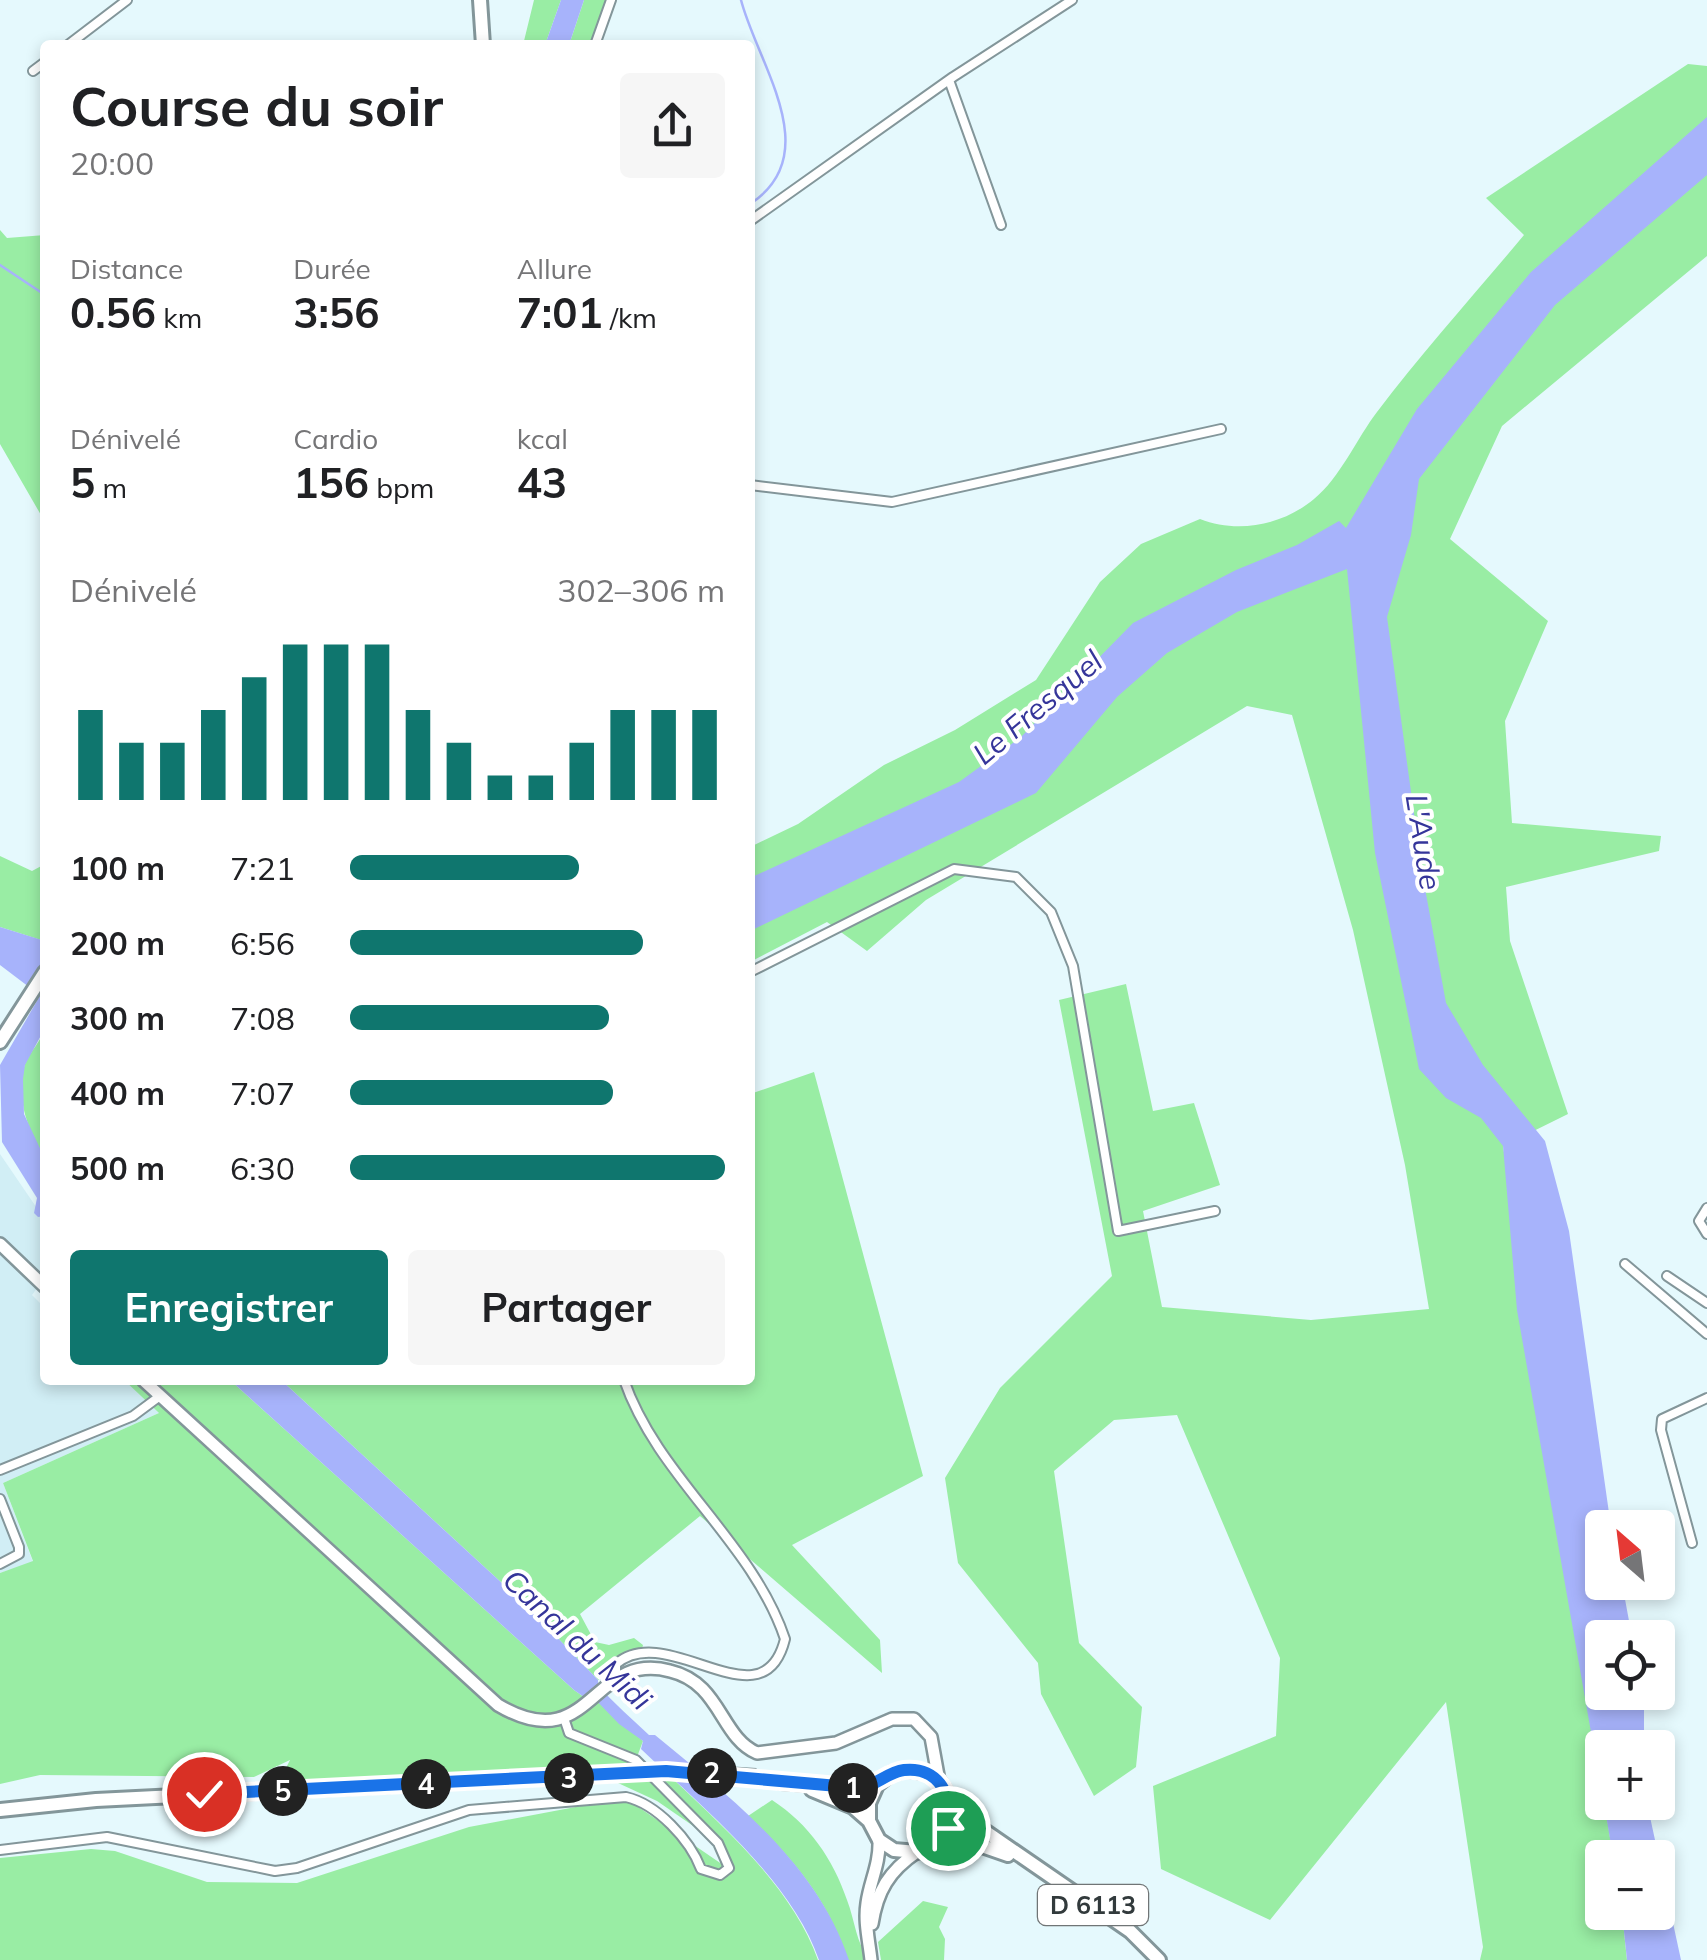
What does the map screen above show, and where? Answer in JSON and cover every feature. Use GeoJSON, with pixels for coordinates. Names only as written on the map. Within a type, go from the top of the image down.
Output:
{"type":"FeatureCollection","features":[{"type":"Feature","properties":{"kind":"main road"},"geometry":{"type":"LineString","coordinates":[[480,0],[484,40]]}},
{"type":"Feature","properties":{"kind":"main road"},"geometry":{"type":"LineString","coordinates":[[0,1042],[40,980]]}},
{"type":"Feature","properties":{"kind":"main road"},"geometry":{"type":"LineString","coordinates":[[0,1810],[96,1800],[666,1771],[756,1777],[822,1793],[853,1807],[869,1821],[879,1840],[894,1850],[917,1852],[936,1843],[948,1828],[951,1804],[938,1781],[924,1772],[892,1773],[878,1785],[869,1803],[869,1821]]}},
{"type":"Feature","properties":{"kind":"main road"},"geometry":{"type":"LineString","coordinates":[[781,1782],[846,1788],[878,1785]]}},
{"type":"Feature","properties":{"kind":"main road","name":"D 6113"},"geometry":{"type":"LineString","coordinates":[[951,1804],[1020,1858],[1130,1931],[1159,1960]]}},
{"type":"Feature","properties":{"kind":"main road","name":"D 6113"},"geometry":{"type":"LineString","coordinates":[[936,1843],[959,1838],[1020,1858]]}},
{"type":"Feature","properties":{"kind":"street"},"geometry":{"type":"LineString","coordinates":[[75,40],[127,0]]}},
{"type":"Feature","properties":{"kind":"street"},"geometry":{"type":"LineString","coordinates":[[598,40],[611,0]]}},
{"type":"Feature","properties":{"kind":"street"},"geometry":{"type":"LineString","coordinates":[[755,217],[949,80],[1072,0]]}},
{"type":"Feature","properties":{"kind":"street"},"geometry":{"type":"LineString","coordinates":[[33,71],[40,66]]}},
{"type":"Feature","properties":{"kind":"street"},"geometry":{"type":"LineString","coordinates":[[949,80],[1001,225]]}},
{"type":"Feature","properties":{"kind":"street"},"geometry":{"type":"LineString","coordinates":[[755,486],[892,502],[1222,430]]}},
{"type":"Feature","properties":{"kind":"street"},"geometry":{"type":"LineString","coordinates":[[755,969],[954,869],[1016,876],[1051,912],[1073,966],[1118,1231],[1216,1211]]}},
{"type":"Feature","properties":{"kind":"street"},"geometry":{"type":"LineString","coordinates":[[1707,1208],[1699,1221],[1707,1234]]}},
{"type":"Feature","properties":{"kind":"street"},"geometry":{"type":"LineString","coordinates":[[0,1244],[40,1282]]}},
{"type":"Feature","properties":{"kind":"street"},"geometry":{"type":"LineString","coordinates":[[1625,1264],[1707,1334]]}},
{"type":"Feature","properties":{"kind":"street"},"geometry":{"type":"LineString","coordinates":[[1667,1276],[1707,1303]]}},
{"type":"Feature","properties":{"kind":"street"},"geometry":{"type":"LineString","coordinates":[[1673,1307],[1685,1288]]}},
{"type":"Feature","properties":{"kind":"street"},"geometry":{"type":"LineString","coordinates":[[148,1385],[498,1705],[534,1720],[564,1718],[612,1680],[646,1668],[688,1677],[707,1690],[746,1748],[757,1754],[836,1743],[902,1717],[923,1726],[932,1737],[938,1781]]}},
{"type":"Feature","properties":{"kind":"street"},"geometry":{"type":"LineString","coordinates":[[612,1680],[616,1664],[626,1656],[652,1652],[672,1653],[723,1673],[755,1675],[771,1667],[781,1655],[785,1639],[749,1567],[647,1434],[626,1385]]}},
{"type":"Feature","properties":{"kind":"street"},"geometry":{"type":"LineString","coordinates":[[0,1470],[133,1416],[160,1396]]}},
{"type":"Feature","properties":{"kind":"street"},"geometry":{"type":"LineString","coordinates":[[1692,1543],[1661,1430],[1662,1419],[1707,1398]]}},
{"type":"Feature","properties":{"kind":"street"},"geometry":{"type":"LineString","coordinates":[[0,1499],[20,1547],[18,1554],[0,1564]]}},
{"type":"Feature","properties":{"kind":"street"},"geometry":{"type":"LineString","coordinates":[[0,1850],[107,1837],[275,1871],[296,1868],[469,1810],[626,1797],[645,1804],[664,1819],[697,1859],[701,1870],[720,1875],[728,1868],[718,1843],[636,1760],[569,1733],[564,1718]]}},
{"type":"Feature","properties":{"kind":"street"},"geometry":{"type":"LineString","coordinates":[[907,1770],[927,1752],[923,1726]]}},
{"type":"Feature","properties":{"kind":"street"},"geometry":{"type":"LineString","coordinates":[[872,1960],[867,1898],[877,1872],[879,1840]]}},
{"type":"Feature","properties":{"kind":"street"},"geometry":{"type":"LineString","coordinates":[[869,1943],[881,1888],[896,1866],[917,1852]]}},
{"type":"Feature","properties":{"kind":"shaded area"},"geometry":{"type":"Polygon","coordinates":[[[0,1154],[40,1213],[40,1284],[32,1295],[40,1303],[40,1385],[129,1385],[159,1413],[3,1483],[33,1562],[0,1573],[0,1154]]]}},
{"type":"Feature","properties":{"kind":"green space"},"geometry":{"type":"Polygon","coordinates":[[[534,0],[561,0],[547,40],[524,40],[534,0]]]}},
{"type":"Feature","properties":{"kind":"green space"},"geometry":{"type":"Polygon","coordinates":[[[584,0],[611,0],[597,40],[571,40],[584,0]]]}},
{"type":"Feature","properties":{"kind":"green space"},"geometry":{"type":"Polygon","coordinates":[[[1688,64],[1707,66],[1707,256],[1502,426],[1450,539],[1548,621],[1505,721],[1512,823],[1661,836],[1659,851],[1506,887],[1510,941],[1568,1114],[1503,1146],[1585,1676],[1585,1710],[1590,1710],[1593,1730],[1585,1730],[1585,1820],[1607,1820],[1610,1840],[1585,1840],[1585,1930],[1624,1930],[1627,1960],[1480,1960],[1483,1947],[1446,1702],[1270,1920],[1161,1869],[1153,1786],[1276,1736],[1280,1658],[1177,1415],[1114,1420],[1054,1471],[1079,1643],[1142,1707],[1136,1767],[1094,1796],[1041,1694],[1038,1663],[958,1563],[945,1478],[1000,1388],[1112,1276],[1059,1000],[1126,984],[1153,1111],[1194,1103],[1220,1185],[1143,1211],[1162,1307],[1311,1320],[1429,1309],[1405,1165],[1353,930],[1292,715],[1247,706],[926,900],[867,951],[827,922],[755,959],[755,845],[798,824],[884,765],[955,730],[1036,680],[1100,582],[1141,544],[1200,519],[1229,526],[1274,521],[1314,499],[1332,480],[1395,389],[1524,235],[1486,198],[1688,64]]]}},
{"type":"Feature","properties":{"kind":"green space"},"geometry":{"type":"Polygon","coordinates":[[[0,230],[7,238],[40,235],[40,513],[0,444],[0,230]]]}},
{"type":"Feature","properties":{"kind":"green space"},"geometry":{"type":"Polygon","coordinates":[[[0,856],[32,871],[40,867],[40,940],[0,927],[0,856]]]}},
{"type":"Feature","properties":{"kind":"green space"},"geometry":{"type":"Polygon","coordinates":[[[40,1040],[40,1149],[22,1101],[25,1064],[40,1040]]]}},
{"type":"Feature","properties":{"kind":"green space"},"geometry":{"type":"Polygon","coordinates":[[[814,1072],[923,1476],[792,1545],[880,1640],[882,1673],[700,1516],[580,1614],[595,1642],[609,1645],[634,1638],[643,1645],[641,1653],[626,1656],[598,1680],[528,1607],[286,1385],[755,1385],[755,1092],[814,1072]]]}},
{"type":"Feature","properties":{"kind":"green space"},"geometry":{"type":"Polygon","coordinates":[[[129,1385],[236,1385],[574,1690],[584,1697],[590,1694],[643,1741],[631,1773],[312,1789],[291,1781],[286,1768],[290,1760],[254,1777],[40,1775],[0,1784],[0,1573],[33,1561],[3,1483],[159,1413],[129,1385]]]}},
{"type":"Feature","properties":{"kind":"green space"},"geometry":{"type":"Polygon","coordinates":[[[673,1779],[736,1840],[775,1885],[807,1934],[818,1960],[0,1960],[0,1858],[91,1849],[115,1851],[207,1882],[297,1883],[469,1827],[602,1802],[631,1802],[729,1869],[718,1843],[657,1801],[618,1783],[673,1779]]]}},
{"type":"Feature","properties":{"kind":"green space"},"geometry":{"type":"Polygon","coordinates":[[[772,1800],[808,1831],[827,1857],[869,1960],[848,1960],[820,1899],[780,1848],[748,1816],[772,1800]]]}},
{"type":"Feature","properties":{"kind":"green space"},"geometry":{"type":"Polygon","coordinates":[[[923,1901],[948,1907],[939,1927],[945,1939],[944,1960],[881,1960],[878,1942],[923,1901]]]}},
{"type":"Feature","properties":{"kind":"water"},"geometry":{"type":"Polygon","coordinates":[[[561,0],[584,0],[571,40],[547,40],[561,0]]]}},
{"type":"Feature","properties":{"kind":"water"},"geometry":{"type":"Polygon","coordinates":[[[1707,117],[1707,175],[1555,305],[1419,479],[1411,535],[1387,617],[1422,872],[1446,1003],[1483,1065],[1545,1141],[1569,1231],[1609,1510],[1585,1510],[1585,1600],[1625,1600],[1629,1620],[1585,1620],[1585,1698],[1517,1310],[1503,1146],[1481,1118],[1446,1098],[1419,1069],[1375,853],[1347,569],[1237,612],[1167,653],[1117,697],[1036,793],[755,929],[755,876],[959,782],[1021,737],[1133,623],[1339,521],[1346,528],[1417,409],[1531,272],[1707,117]]]}},
{"type":"Feature","properties":{"kind":"water"},"geometry":{"type":"Polygon","coordinates":[[[0,927],[40,939],[40,966],[29,987],[0,965],[0,927]]]}},
{"type":"Feature","properties":{"kind":"water"},"geometry":{"type":"Polygon","coordinates":[[[40,996],[40,1037],[25,1065],[23,1079],[24,1114],[40,1148],[40,1217],[34,1213],[37,1198],[2,1142],[0,1065],[40,996]]]}},
{"type":"Feature","properties":{"kind":"water"},"geometry":{"type":"Polygon","coordinates":[[[236,1385],[286,1385],[528,1607],[623,1711],[713,1783],[768,1835],[816,1892],[849,1960],[819,1960],[806,1930],[767,1873],[641,1749],[643,1741],[619,1724],[590,1694],[584,1697],[236,1385]]]}},
{"type":"Feature","properties":{"kind":"water"},"geometry":{"type":"Polygon","coordinates":[[[1587,1710],[1644,1710],[1644,1730],[1591,1730],[1587,1710]]]}},
{"type":"Feature","properties":{"kind":"water"},"geometry":{"type":"Polygon","coordinates":[[[1607,1820],[1651,1820],[1655,1840],[1610,1840],[1607,1820]]]}},
{"type":"Feature","properties":{"kind":"water"},"geometry":{"type":"Polygon","coordinates":[[[1624,1930],[1675,1930],[1681,1960],[1627,1960],[1624,1930]]]}},
{"type":"Feature","properties":{"kind":"waterway"},"geometry":{"type":"LineString","coordinates":[[741,0],[771,79],[785,134],[783,160],[772,183],[755,199]]}},
{"type":"Feature","properties":{"kind":"waterway"},"geometry":{"type":"LineString","coordinates":[[0,265],[40,292]]}},
{"type":"Feature","properties":{"kind":"route"},"geometry":{"type":"LineString","coordinates":[[204,1794],[666,1771],[861,1788],[878,1785],[892,1773],[907,1770],[924,1772],[945,1789],[952,1812],[948,1828]]}},
{"type":"Feature","properties":{"kind":"water label","name":"Le Fresquel"},"geometry":{"type":"Point","coordinates":[1038,708]}},
{"type":"Feature","properties":{"kind":"water label","name":"L'Aude"},"geometry":{"type":"Point","coordinates":[1423,842]}},
{"type":"Feature","properties":{"kind":"water label","name":"Canal du Midi"},"geometry":{"type":"Point","coordinates":[577,1640]}}]}
